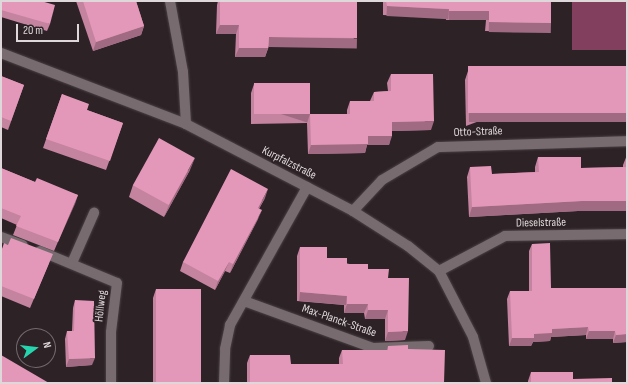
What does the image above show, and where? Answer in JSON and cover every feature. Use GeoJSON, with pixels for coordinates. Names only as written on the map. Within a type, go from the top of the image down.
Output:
{"type":"FeatureCollection","features":[{"type":"Feature","properties":{"kind":"street"},"geometry":{"type":"LineString","coordinates":[[170,1],[184,72],[186,124]]}},
{"type":"Feature","properties":{"kind":"street","name":"Kurpfalzstraße"},"geometry":{"type":"LineString","coordinates":[[1,53],[186,124],[353,211],[408,246],[439,271],[473,337],[486,383]]}},
{"type":"Feature","properties":{"kind":"street","name":"Otto-Straße"},"geometry":{"type":"LineString","coordinates":[[353,211],[382,180],[438,147],[627,141]]}},
{"type":"Feature","properties":{"kind":"street"},"geometry":{"type":"LineString","coordinates":[[224,383],[225,349],[230,325],[307,187]]}},
{"type":"Feature","properties":{"kind":"street"},"geometry":{"type":"LineString","coordinates":[[72,263],[94,213]]}},
{"type":"Feature","properties":{"kind":"street","name":"Dieselstraße"},"geometry":{"type":"LineString","coordinates":[[439,271],[505,236],[627,234]]}},
{"type":"Feature","properties":{"kind":"street","name":"Höllweg"},"geometry":{"type":"LineString","coordinates":[[1,237],[72,263],[117,283],[111,332],[112,383]]}},
{"type":"Feature","properties":{"kind":"street","name":"Max-Planck-Straße"},"geometry":{"type":"LineString","coordinates":[[244,301],[373,348],[430,346]]}},
{"type":"Feature","properties":{"kind":"shaded area"},"geometry":{"type":"Polygon","coordinates":[[[572,1],[627,1],[627,50],[572,50],[572,1]]]}},
{"type":"Feature","properties":{"kind":"building"},"geometry":{"type":"Polygon","coordinates":[[[1,1],[41,1],[55,5],[50,24],[1,10],[1,1]]]}},
{"type":"Feature","properties":{"kind":"building"},"geometry":{"type":"Polygon","coordinates":[[[83,1],[136,1],[144,26],[96,42],[83,1]]]}},
{"type":"Feature","properties":{"kind":"building"},"geometry":{"type":"Polygon","coordinates":[[[220,1],[357,1],[357,38],[269,37],[268,48],[239,48],[239,25],[220,25],[220,1]]]}},
{"type":"Feature","properties":{"kind":"building"},"geometry":{"type":"Polygon","coordinates":[[[386,1],[551,1],[551,23],[489,22],[489,11],[449,11],[449,9],[387,6],[386,1]]]}},
{"type":"Feature","properties":{"kind":"building"},"geometry":{"type":"Polygon","coordinates":[[[468,66],[627,66],[627,113],[468,113],[468,66]]]}},
{"type":"Feature","properties":{"kind":"building"},"geometry":{"type":"Polygon","coordinates":[[[391,74],[433,74],[434,121],[392,122],[392,136],[368,136],[368,144],[311,145],[310,114],[350,114],[350,101],[374,101],[374,92],[391,91],[391,74]]]}},
{"type":"Feature","properties":{"kind":"building"},"geometry":{"type":"Polygon","coordinates":[[[1,76],[24,85],[11,121],[1,117],[1,76]]]}},
{"type":"Feature","properties":{"kind":"building"},"geometry":{"type":"Polygon","coordinates":[[[254,83],[310,83],[310,114],[254,114],[254,83]]]}},
{"type":"Feature","properties":{"kind":"building"},"geometry":{"type":"Polygon","coordinates":[[[62,94],[89,104],[87,110],[123,123],[110,161],[46,139],[62,94]]]}},
{"type":"Feature","properties":{"kind":"building"},"geometry":{"type":"Polygon","coordinates":[[[159,138],[195,158],[169,205],[133,185],[159,138]]]}},
{"type":"Feature","properties":{"kind":"building"},"geometry":{"type":"Polygon","coordinates":[[[538,157],[581,157],[581,168],[627,167],[627,201],[582,201],[472,207],[470,167],[491,166],[492,174],[539,172],[538,157]]]}},
{"type":"Feature","properties":{"kind":"building"},"geometry":{"type":"Polygon","coordinates":[[[1,168],[35,182],[37,178],[78,195],[58,242],[16,226],[21,216],[1,208],[1,168]]]}},
{"type":"Feature","properties":{"kind":"building"},"geometry":{"type":"Polygon","coordinates":[[[231,169],[268,189],[258,208],[262,210],[233,264],[229,262],[218,281],[183,262],[231,169]]]}},
{"type":"Feature","properties":{"kind":"building"},"geometry":{"type":"Polygon","coordinates":[[[11,238],[53,254],[34,299],[1,286],[1,248],[2,249],[4,243],[8,245],[11,238]]]}},
{"type":"Feature","properties":{"kind":"building"},"geometry":{"type":"Polygon","coordinates":[[[550,243],[551,288],[627,288],[627,334],[616,335],[615,331],[589,331],[588,327],[552,329],[552,333],[534,334],[534,338],[512,338],[510,291],[532,291],[532,244],[550,243]]]}},
{"type":"Feature","properties":{"kind":"building"},"geometry":{"type":"Polygon","coordinates":[[[300,247],[327,247],[327,258],[347,258],[347,264],[368,264],[368,269],[389,269],[388,278],[409,278],[408,331],[388,332],[388,310],[368,310],[368,304],[347,304],[347,296],[300,292],[300,247]]]}},
{"type":"Feature","properties":{"kind":"building"},"geometry":{"type":"Polygon","coordinates":[[[156,289],[201,289],[201,383],[156,383],[156,289]]]}},
{"type":"Feature","properties":{"kind":"building"},"geometry":{"type":"Polygon","coordinates":[[[75,300],[94,301],[95,358],[69,359],[67,331],[74,331],[75,300]]]}},
{"type":"Feature","properties":{"kind":"building"},"geometry":{"type":"Polygon","coordinates":[[[408,345],[408,349],[445,350],[444,383],[250,383],[250,355],[290,355],[291,364],[343,364],[342,350],[388,350],[388,346],[408,345]]]}},
{"type":"Feature","properties":{"kind":"building"},"geometry":{"type":"Polygon","coordinates":[[[1,355],[16,364],[16,368],[23,368],[49,383],[1,383],[1,355]]]}},
{"type":"Feature","properties":{"kind":"building"},"geometry":{"type":"Polygon","coordinates":[[[531,372],[573,372],[573,379],[612,378],[612,383],[531,383],[531,372]]]}}]}
